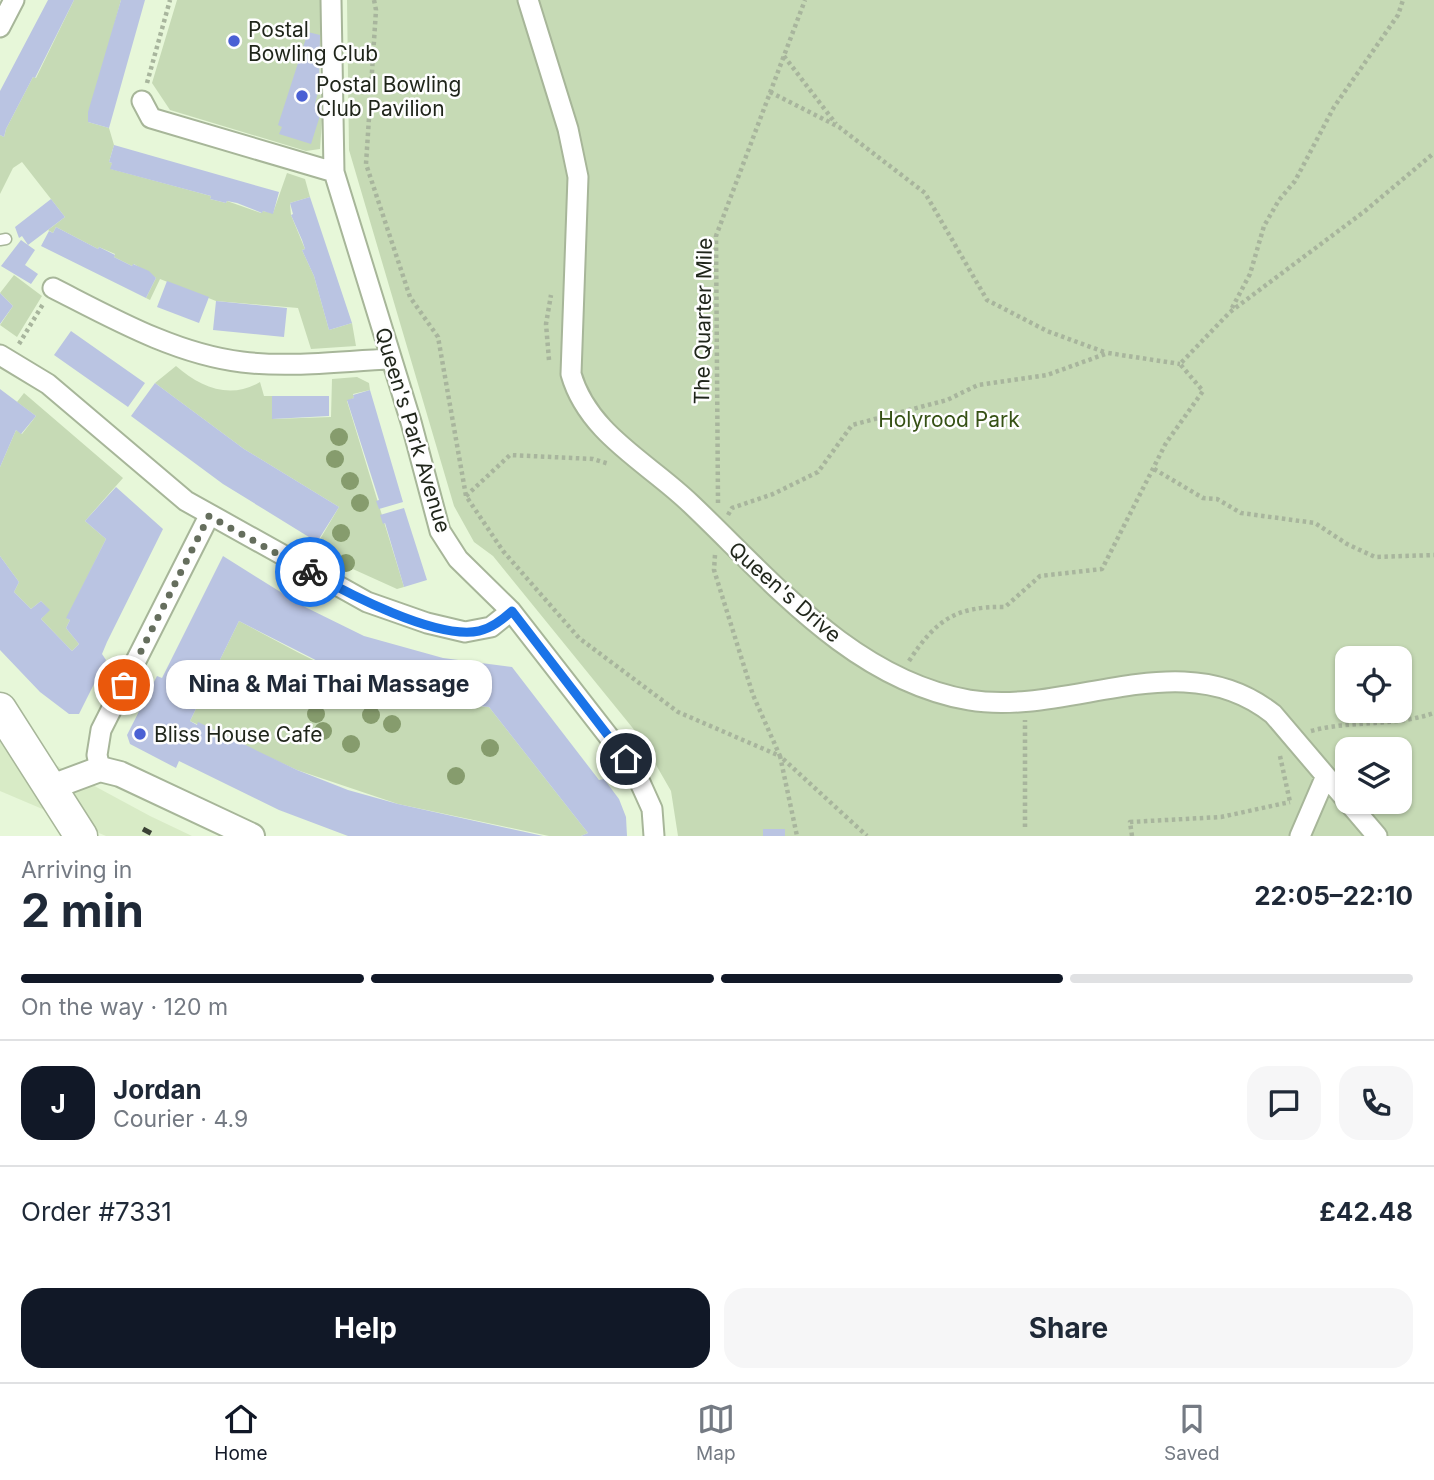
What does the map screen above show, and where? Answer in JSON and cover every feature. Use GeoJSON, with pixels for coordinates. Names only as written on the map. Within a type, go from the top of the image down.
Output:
{"type":"FeatureCollection","features":[{"type":"Feature","properties":{"kind":"main road"},"geometry":{"type":"LineString","coordinates":[[0,709],[81,836]]}},
{"type":"Feature","properties":{"kind":"street"},"geometry":{"type":"LineString","coordinates":[[0,27],[14,0]]}},
{"type":"Feature","properties":{"kind":"street","name":"Queen's Park Avenue"},"geometry":{"type":"LineString","coordinates":[[331,0],[334,172],[440,531],[458,559],[512,611],[634,769],[652,809],[654,836]]}},
{"type":"Feature","properties":{"kind":"street","name":"Queen's Drive"},"geometry":{"type":"LineString","coordinates":[[528,0],[568,129],[578,177],[570,374],[575,389],[602,429],[670,483],[717,540],[847,646],[899,676],[969,700],[1024,702],[1143,684],[1211,684],[1252,697],[1273,714],[1377,836]]}},
{"type":"Feature","properties":{"kind":"street"},"geometry":{"type":"LineString","coordinates":[[142,101],[151,118],[334,172]]}},
{"type":"Feature","properties":{"kind":"street"},"geometry":{"type":"LineString","coordinates":[[53,288],[157,338],[230,360],[279,364],[391,359]]}},
{"type":"Feature","properties":{"kind":"street"},"geometry":{"type":"LineString","coordinates":[[5,357],[48,384],[164,484],[209,516],[341,589],[387,611],[471,632],[491,627],[512,611]]}},
{"type":"Feature","properties":{"kind":"street"},"geometry":{"type":"LineString","coordinates":[[100,769],[97,755],[102,730],[209,516]]}},
{"type":"Feature","properties":{"kind":"street"},"geometry":{"type":"LineString","coordinates":[[49,788],[100,769],[120,774],[252,836]]}},
{"type":"Feature","properties":{"kind":"street"},"geometry":{"type":"LineString","coordinates":[[1300,836],[1325,778]]}},
{"type":"Feature","properties":{"kind":"path"},"geometry":{"type":"LineString","coordinates":[[142,101],[170,0]]}},
{"type":"Feature","properties":{"kind":"path"},"geometry":{"type":"LineString","coordinates":[[374,0],[376,10],[366,164],[410,297],[438,337],[466,496],[503,551],[579,638],[678,712],[780,757],[867,836]]}},
{"type":"Feature","properties":{"kind":"path","name":"The Quarter Mile"},"geometry":{"type":"LineString","coordinates":[[780,757],[759,711],[713,570],[717,540],[716,236],[805,0]]}},
{"type":"Feature","properties":{"kind":"path"},"geometry":{"type":"LineString","coordinates":[[1230,312],[1250,274],[1264,226],[1279,200],[1296,181],[1334,107],[1398,15],[1403,0]]}},
{"type":"Feature","properties":{"kind":"path"},"geometry":{"type":"LineString","coordinates":[[784,56],[839,127]]}},
{"type":"Feature","properties":{"kind":"path"},"geometry":{"type":"LineString","coordinates":[[770,92],[839,127],[925,193],[987,300],[1047,331],[1108,353],[1180,364],[1203,391],[1166,443],[1102,569],[1040,576],[1005,607],[984,606],[937,622],[899,676]]}},
{"type":"Feature","properties":{"kind":"path"},"geometry":{"type":"LineString","coordinates":[[1180,364],[1230,312],[1365,211],[1434,153]]}},
{"type":"Feature","properties":{"kind":"path"},"geometry":{"type":"LineString","coordinates":[[5,357],[53,288]]}},
{"type":"Feature","properties":{"kind":"path"},"geometry":{"type":"LineString","coordinates":[[717,540],[732,508],[774,494],[818,472],[852,425],[947,400],[978,384],[1046,375],[1108,353]]}},
{"type":"Feature","properties":{"kind":"path"},"geometry":{"type":"LineString","coordinates":[[466,496],[510,455],[593,459],[616,466]]}},
{"type":"Feature","properties":{"kind":"path"},"geometry":{"type":"LineString","coordinates":[[1154,469],[1203,498],[1217,499],[1241,513],[1315,523],[1347,544],[1375,557],[1434,555]]}},
{"type":"Feature","properties":{"kind":"path"},"geometry":{"type":"LineString","coordinates":[[1024,702],[1025,827]]}},
{"type":"Feature","properties":{"kind":"path"},"geometry":{"type":"LineString","coordinates":[[1311,731],[1330,726],[1390,723],[1434,713]]}},
{"type":"Feature","properties":{"kind":"path"},"geometry":{"type":"LineString","coordinates":[[780,757],[797,836]]}},
{"type":"Feature","properties":{"kind":"path"},"geometry":{"type":"LineString","coordinates":[[1132,836],[1130,822],[1221,817],[1290,803],[1284,766]]}},
{"type":"Feature","properties":{"kind":"shaded area"},"geometry":{"type":"Polygon","coordinates":[[[0,735],[192,836],[106,836],[0,791],[0,735]]]}},
{"type":"Feature","properties":{"kind":"green space"},"geometry":{"type":"Polygon","coordinates":[[[74,0],[121,0],[88,122],[109,128],[114,145],[109,162],[112,163],[111,169],[211,196],[210,199],[226,203],[227,201],[261,213],[273,213],[287,173],[305,179],[310,197],[290,203],[291,215],[314,276],[329,330],[352,323],[356,346],[311,349],[298,308],[216,301],[160,279],[150,300],[146,298],[156,278],[134,264],[132,266],[114,257],[115,254],[99,247],[98,249],[56,227],[53,233],[48,230],[65,217],[22,162],[13,168],[0,194],[0,135],[4,137],[74,0]]]}},
{"type":"Feature","properties":{"kind":"green space"},"geometry":{"type":"Polygon","coordinates":[[[177,0],[321,0],[319,88],[323,106],[320,149],[306,151],[170,110],[152,83],[177,0]]]}},
{"type":"Feature","properties":{"kind":"green space","name":"Holyrood Park"},"geometry":{"type":"Polygon","coordinates":[[[347,0],[1434,0],[1434,836],[678,836],[671,791],[640,737],[493,556],[474,542],[454,506],[349,150],[347,0]]]}},
{"type":"Feature","properties":{"kind":"green space"},"geometry":{"type":"Polygon","coordinates":[[[14,275],[42,296],[17,337],[0,325],[13,306],[0,293],[14,275]]]}},
{"type":"Feature","properties":{"kind":"green space"},"geometry":{"type":"Polygon","coordinates":[[[176,366],[195,380],[216,389],[238,390],[260,382],[264,396],[272,396],[273,419],[331,417],[332,379],[357,377],[369,383],[370,390],[353,394],[354,398],[347,401],[404,587],[397,589],[313,551],[339,507],[244,449],[155,383],[176,366]]]}},
{"type":"Feature","properties":{"kind":"green space"},"geometry":{"type":"Polygon","coordinates":[[[24,393],[123,478],[85,521],[106,539],[67,618],[70,620],[66,628],[79,644],[72,651],[41,619],[49,610],[41,601],[31,609],[14,592],[19,582],[0,556],[0,467],[16,430],[22,434],[36,416],[17,402],[24,393]]]}},
{"type":"Feature","properties":{"kind":"green space"},"geometry":{"type":"Polygon","coordinates":[[[239,621],[330,668],[389,692],[454,705],[489,707],[588,833],[581,836],[549,836],[398,804],[297,770],[190,721],[239,621]]]}},
{"type":"Feature","properties":{"kind":"building"},"geometry":{"type":"Polygon","coordinates":[[[48,0],[74,0],[4,137],[0,135],[0,91],[48,0]]]}},
{"type":"Feature","properties":{"kind":"building"},"geometry":{"type":"Polygon","coordinates":[[[121,0],[145,0],[109,128],[88,122],[88,112],[121,0]]]}},
{"type":"Feature","properties":{"kind":"building","name":"Postal Bowling Club Pavilion"},"geometry":{"type":"Polygon","coordinates":[[[308,32],[320,35],[319,88],[315,104],[323,106],[311,144],[279,134],[282,127],[278,125],[308,32]]]}},
{"type":"Feature","properties":{"kind":"building"},"geometry":{"type":"Polygon","coordinates":[[[114,145],[279,192],[273,214],[262,213],[237,203],[210,199],[211,196],[110,169],[112,163],[109,162],[114,145]]]}},
{"type":"Feature","properties":{"kind":"building"},"geometry":{"type":"Polygon","coordinates":[[[310,197],[352,323],[329,330],[314,276],[291,215],[290,203],[310,197]]]}},
{"type":"Feature","properties":{"kind":"building"},"geometry":{"type":"Polygon","coordinates":[[[51,199],[65,217],[28,245],[22,236],[19,238],[15,227],[51,199]]]}},
{"type":"Feature","properties":{"kind":"building"},"geometry":{"type":"Polygon","coordinates":[[[56,227],[132,266],[133,264],[149,271],[156,278],[146,298],[41,246],[49,231],[53,233],[56,227]]]}},
{"type":"Feature","properties":{"kind":"building"},"geometry":{"type":"Polygon","coordinates":[[[21,240],[35,250],[25,265],[38,274],[31,284],[1,266],[21,240]]]}},
{"type":"Feature","properties":{"kind":"building"},"geometry":{"type":"Polygon","coordinates":[[[167,281],[209,297],[199,323],[157,307],[167,281]]]}},
{"type":"Feature","properties":{"kind":"building"},"geometry":{"type":"Polygon","coordinates":[[[0,293],[13,306],[0,324],[0,293]]]}},
{"type":"Feature","properties":{"kind":"building"},"geometry":{"type":"Polygon","coordinates":[[[216,301],[287,308],[284,337],[213,330],[216,301]]]}},
{"type":"Feature","properties":{"kind":"building"},"geometry":{"type":"Polygon","coordinates":[[[71,331],[145,383],[128,407],[54,355],[71,331]]]}},
{"type":"Feature","properties":{"kind":"building"},"geometry":{"type":"Polygon","coordinates":[[[155,383],[244,449],[339,507],[317,542],[223,484],[131,416],[155,383]]]}},
{"type":"Feature","properties":{"kind":"building"},"geometry":{"type":"Polygon","coordinates":[[[0,389],[36,416],[21,434],[16,430],[0,467],[0,389]]]}},
{"type":"Feature","properties":{"kind":"building"},"geometry":{"type":"Polygon","coordinates":[[[370,390],[403,502],[379,509],[376,501],[379,500],[347,400],[354,398],[353,395],[370,390]]]}},
{"type":"Feature","properties":{"kind":"building"},"geometry":{"type":"Polygon","coordinates":[[[272,396],[329,396],[329,416],[272,419],[272,396]]]}},
{"type":"Feature","properties":{"kind":"building"},"geometry":{"type":"Polygon","coordinates":[[[116,487],[163,529],[107,642],[102,654],[106,660],[79,714],[69,714],[40,692],[0,650],[0,556],[19,582],[14,592],[31,609],[41,601],[50,610],[41,619],[72,651],[79,644],[66,628],[70,620],[66,618],[106,539],[85,521],[116,487]]]}},
{"type":"Feature","properties":{"kind":"building"},"geometry":{"type":"Polygon","coordinates":[[[404,508],[427,580],[404,587],[385,523],[383,524],[380,515],[404,508]]]}},
{"type":"Feature","properties":{"kind":"building"},"geometry":{"type":"Polygon","coordinates":[[[223,556],[303,606],[364,636],[443,658],[512,667],[599,780],[604,779],[619,799],[626,817],[627,836],[581,836],[588,833],[489,707],[409,700],[353,679],[239,621],[190,721],[197,725],[198,722],[297,770],[348,790],[398,804],[543,836],[348,836],[279,810],[179,761],[176,768],[130,744],[127,735],[157,676],[162,678],[223,556]]]}},
{"type":"Feature","properties":{"kind":"building"},"geometry":{"type":"Polygon","coordinates":[[[763,829],[785,829],[785,836],[763,836],[763,829]]]}},
{"type":"Feature","properties":{"kind":"railway"},"geometry":{"type":"LineString","coordinates":[[143,829],[156,836]]}},
{"type":"Feature","properties":{"kind":"way so far"},"geometry":{"type":"LineString","coordinates":[[124,685],[209,516],[310,572]]}},
{"type":"Feature","properties":{"kind":"place","name":"Postal Bowling Club"},"geometry":{"type":"Point","coordinates":[234,41]}},
{"type":"Feature","properties":{"kind":"place","name":"Postal Bowling Club Pavilion"},"geometry":{"type":"Point","coordinates":[302,96]}},
{"type":"Feature","properties":{"kind":"place","name":"Nina & Mai Thai Massage"},"geometry":{"type":"Point","coordinates":[124,685]}},
{"type":"Feature","properties":{"kind":"place","name":"Bliss House Cafe"},"geometry":{"type":"Point","coordinates":[140,734]}},
{"type":"Feature","properties":{"kind":"route"},"geometry":{"type":"LineString","coordinates":[[310,572],[387,611],[457,630],[481,631],[499,622],[512,611],[626,759]]}}]}
